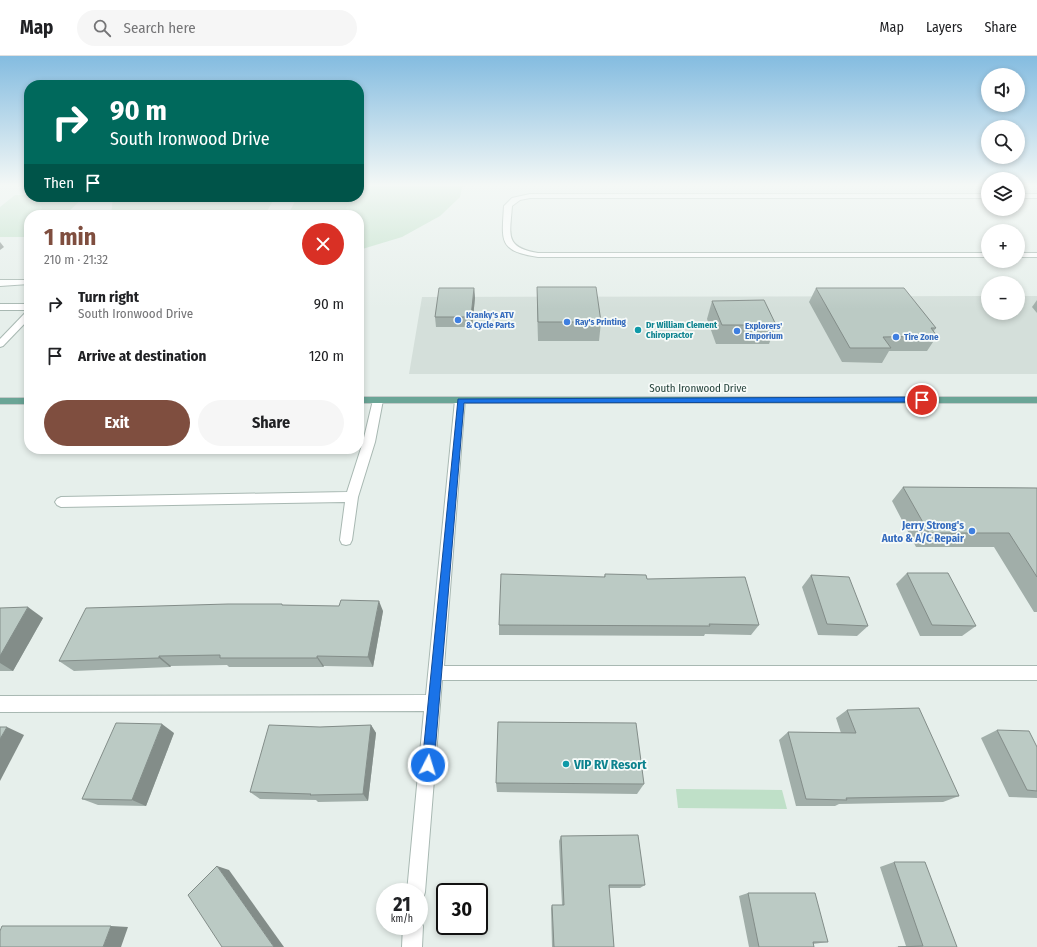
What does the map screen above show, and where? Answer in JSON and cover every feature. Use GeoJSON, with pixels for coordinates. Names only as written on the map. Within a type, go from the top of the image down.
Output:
{"type":"FeatureCollection","features":[{"type":"Feature","properties":{"kind":"main road","name":"South Ironwood Drive"},"geometry":{"type":"LineString","coordinates":[[364,400],[1037,400]]}},
{"type":"Feature","properties":{"kind":"main road"},"geometry":{"type":"LineString","coordinates":[[0,401],[24,401]]}},
{"type":"Feature","properties":{"kind":"street"},"geometry":{"type":"LineString","coordinates":[[507,226],[507,241],[510,247],[516,251],[538,255],[981,255]]}},
{"type":"Feature","properties":{"kind":"street"},"geometry":{"type":"LineString","coordinates":[[1025,255],[1037,255]]}},
{"type":"Feature","properties":{"kind":"street"},"geometry":{"type":"LineString","coordinates":[[0,283],[24,282]]}},
{"type":"Feature","properties":{"kind":"street"},"geometry":{"type":"LineString","coordinates":[[0,307],[24,307]]}},
{"type":"Feature","properties":{"kind":"street"},"geometry":{"type":"LineString","coordinates":[[0,344],[24,319]]}},
{"type":"Feature","properties":{"kind":"street"},"geometry":{"type":"LineString","coordinates":[[346,540],[352,497],[369,442],[378,400]]}},
{"type":"Feature","properties":{"kind":"street"},"geometry":{"type":"LineString","coordinates":[[417,883],[460,400]]}},
{"type":"Feature","properties":{"kind":"street"},"geometry":{"type":"LineString","coordinates":[[61,502],[352,497]]}},
{"type":"Feature","properties":{"kind":"street"},"geometry":{"type":"LineString","coordinates":[[436,673],[1037,672]]}},
{"type":"Feature","properties":{"kind":"street"},"geometry":{"type":"LineString","coordinates":[[0,704],[434,703]]}},
{"type":"Feature","properties":{"kind":"street"},"geometry":{"type":"LineString","coordinates":[[412,947],[413,935]]}},
{"type":"Feature","properties":{"kind":"shaded area"},"geometry":{"type":"Polygon","coordinates":[[[981,296],[981,320],[1025,320],[1025,296],[1037,296],[1037,374],[409,374],[422,297],[981,296]]]}},
{"type":"Feature","properties":{"kind":"green space"},"geometry":{"type":"Polygon","coordinates":[[[0,226],[24,226],[24,237],[0,237],[0,226]]]}},
{"type":"Feature","properties":{"kind":"green space"},"geometry":{"type":"Polygon","coordinates":[[[364,226],[423,226],[402,237],[364,248],[364,226]]]}},
{"type":"Feature","properties":{"kind":"green space"},"geometry":{"type":"Polygon","coordinates":[[[676,789],[782,790],[787,809],[678,808],[676,789]]]}},
{"type":"Feature","properties":{"kind":"building"},"geometry":{"type":"Polygon","coordinates":[[[537,287],[596,287],[601,322],[538,322],[537,287]]]}},
{"type":"Feature","properties":{"kind":"building"},"geometry":{"type":"Polygon","coordinates":[[[439,288],[474,288],[471,317],[435,317],[439,288]]]}},
{"type":"Feature","properties":{"kind":"building"},"geometry":{"type":"Polygon","coordinates":[[[816,288],[904,288],[936,328],[931,328],[937,336],[883,337],[891,348],[850,348],[816,288]]]}},
{"type":"Feature","properties":{"kind":"building"},"geometry":{"type":"Polygon","coordinates":[[[764,300],[776,325],[722,325],[712,301],[764,300]]]}},
{"type":"Feature","properties":{"kind":"building","name":"Jerry Strong's Auto & A/C Repair"},"geometry":{"type":"Polygon","coordinates":[[[903,487],[1037,488],[1037,577],[1009,533],[929,533],[903,487]]]}},
{"type":"Feature","properties":{"kind":"building"},"geometry":{"type":"Polygon","coordinates":[[[907,573],[948,573],[976,626],[932,625],[907,573]]]}},
{"type":"Feature","properties":{"kind":"building"},"geometry":{"type":"Polygon","coordinates":[[[501,574],[605,577],[605,574],[646,575],[647,579],[745,577],[759,625],[499,625],[501,574]]]}},
{"type":"Feature","properties":{"kind":"building"},"geometry":{"type":"Polygon","coordinates":[[[811,575],[849,577],[868,626],[827,624],[811,575]]]}},
{"type":"Feature","properties":{"kind":"building"},"geometry":{"type":"Polygon","coordinates":[[[341,600],[379,601],[368,657],[317,656],[317,658],[220,658],[220,655],[159,656],[159,658],[59,661],[86,608],[228,604],[339,606],[341,600]]]}},
{"type":"Feature","properties":{"kind":"building"},"geometry":{"type":"Polygon","coordinates":[[[28,607],[0,656],[0,608],[28,607]]]}},
{"type":"Feature","properties":{"kind":"building"},"geometry":{"type":"Polygon","coordinates":[[[919,708],[959,796],[846,798],[847,800],[806,799],[788,732],[856,733],[847,710],[919,708]]]}},
{"type":"Feature","properties":{"kind":"building","name":"VIP RV Resort"},"geometry":{"type":"Polygon","coordinates":[[[498,722],[636,723],[644,784],[496,783],[498,722]]]}},
{"type":"Feature","properties":{"kind":"building"},"geometry":{"type":"Polygon","coordinates":[[[116,723],[162,724],[132,800],[82,799],[116,723]]]}},
{"type":"Feature","properties":{"kind":"building"},"geometry":{"type":"Polygon","coordinates":[[[269,725],[320,727],[371,725],[363,794],[310,795],[311,794],[250,792],[269,725]]]}},
{"type":"Feature","properties":{"kind":"building"},"geometry":{"type":"Polygon","coordinates":[[[0,727],[7,727],[0,739],[0,727]]]}},
{"type":"Feature","properties":{"kind":"building"},"geometry":{"type":"Polygon","coordinates":[[[997,730],[1029,731],[1037,747],[1037,791],[1027,790],[997,730]]]}},
{"type":"Feature","properties":{"kind":"building"},"geometry":{"type":"Polygon","coordinates":[[[638,835],[645,885],[609,885],[614,947],[554,947],[552,905],[564,905],[561,836],[638,835]]]}},
{"type":"Feature","properties":{"kind":"building"},"geometry":{"type":"Polygon","coordinates":[[[894,862],[925,862],[957,947],[898,947],[923,946],[894,862]]]}},
{"type":"Feature","properties":{"kind":"building"},"geometry":{"type":"Polygon","coordinates":[[[217,866],[274,947],[222,947],[188,895],[217,866]]]}},
{"type":"Feature","properties":{"kind":"building"},"geometry":{"type":"Polygon","coordinates":[[[748,893],[815,893],[828,942],[813,942],[814,947],[759,947],[748,893]]]}},
{"type":"Feature","properties":{"kind":"building"},"geometry":{"type":"Polygon","coordinates":[[[2,926],[111,926],[103,947],[0,947],[0,931],[2,926]]]}},
{"type":"Feature","properties":{"kind":"place","name":"Kranky's ATV & Cycle Parts"},"geometry":{"type":"Point","coordinates":[458,320]}},
{"type":"Feature","properties":{"kind":"place","name":"Ray's Printing"},"geometry":{"type":"Point","coordinates":[567,322]}},
{"type":"Feature","properties":{"kind":"place","name":"Dr William Clement Chiropractor"},"geometry":{"type":"Point","coordinates":[638,330]}},
{"type":"Feature","properties":{"kind":"place","name":"Explorers' Emporium"},"geometry":{"type":"Point","coordinates":[737,331]}},
{"type":"Feature","properties":{"kind":"place","name":"Tire Zone"},"geometry":{"type":"Point","coordinates":[896,337]}},
{"type":"Feature","properties":{"kind":"place","name":"Jerry Strong's Auto & A/C Repair"},"geometry":{"type":"Point","coordinates":[972,531]}},
{"type":"Feature","properties":{"kind":"place","name":"VIP RV Resort"},"geometry":{"type":"Point","coordinates":[566,764]}},
{"type":"Feature","properties":{"kind":"route"},"geometry":{"type":"LineString","coordinates":[[428,765],[460,400],[922,400]]}}]}
